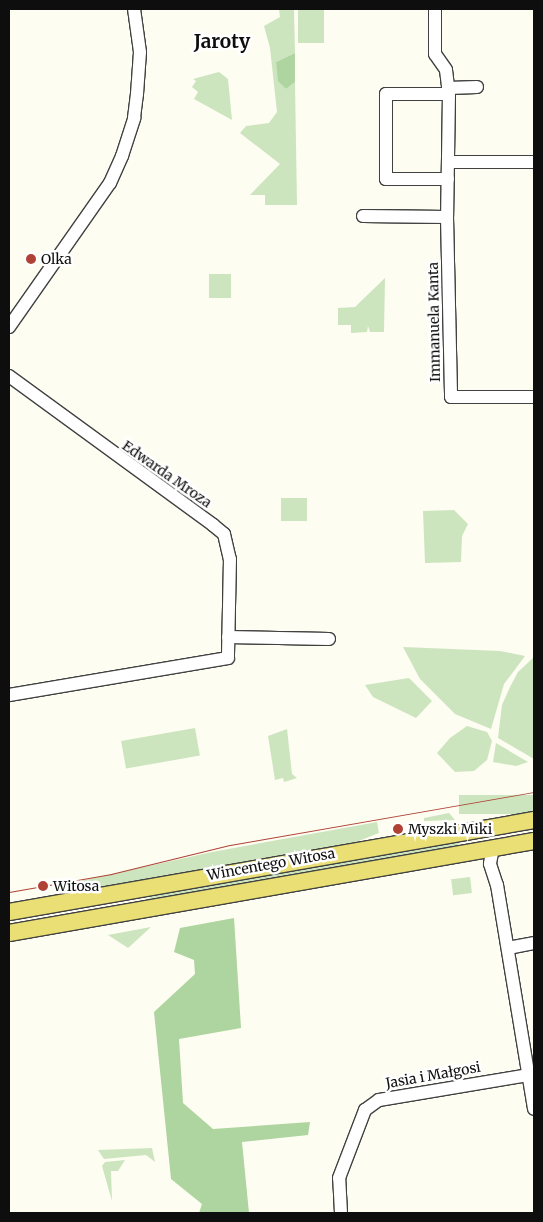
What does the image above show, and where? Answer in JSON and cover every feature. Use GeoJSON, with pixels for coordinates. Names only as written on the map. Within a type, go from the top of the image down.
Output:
{"type":"FeatureCollection","features":[{"type":"Feature","properties":{"kind":"main road","name":"Wincentego Witosa"},"geometry":{"type":"LineString","coordinates":[[9,912],[534,820]]}},
{"type":"Feature","properties":{"kind":"main road","name":"Wincentego Witosa"},"geometry":{"type":"LineString","coordinates":[[9,933],[534,841]]}},
{"type":"Feature","properties":{"kind":"street"},"geometry":{"type":"LineString","coordinates":[[9,327],[110,183],[122,156],[134,118],[137,94],[140,52],[134,9]]}},
{"type":"Feature","properties":{"kind":"street","name":"Immanuela Kanta"},"geometry":{"type":"LineString","coordinates":[[435,9],[435,54],[446,70],[449,91],[447,217],[451,397],[534,397]]}},
{"type":"Feature","properties":{"kind":"street"},"geometry":{"type":"LineString","coordinates":[[448,179],[386,179],[386,94],[449,91],[477,87]]}},
{"type":"Feature","properties":{"kind":"street"},"geometry":{"type":"LineString","coordinates":[[448,162],[534,162]]}},
{"type":"Feature","properties":{"kind":"street"},"geometry":{"type":"LineString","coordinates":[[364,216],[447,217]]}},
{"type":"Feature","properties":{"kind":"street","name":"Edwarda Mroza"},"geometry":{"type":"LineString","coordinates":[[9,376],[224,534],[230,559],[228,658],[9,694]]}},
{"type":"Feature","properties":{"kind":"street"},"geometry":{"type":"LineString","coordinates":[[228,637],[329,639]]}},
{"type":"Feature","properties":{"kind":"street"},"geometry":{"type":"LineString","coordinates":[[489,827],[493,848],[499,863],[497,885],[531,1074],[534,1109]]}},
{"type":"Feature","properties":{"kind":"street"},"geometry":{"type":"LineString","coordinates":[[508,948],[534,943]]}},
{"type":"Feature","properties":{"kind":"street","name":"Jasia i Małgosi"},"geometry":{"type":"LineString","coordinates":[[341,1213],[340,1178],[366,1110],[379,1100],[531,1074]]}},
{"type":"Feature","properties":{"kind":"green space"},"geometry":{"type":"Polygon","coordinates":[[[279,9],[294,9],[295,53],[276,62],[279,81],[286,89],[295,82],[297,205],[265,205],[265,195],[250,195],[280,164],[240,133],[246,126],[269,123],[277,112],[270,48],[264,26],[280,17],[279,9]]]}},
{"type":"Feature","properties":{"kind":"green space"},"geometry":{"type":"Polygon","coordinates":[[[298,9],[324,9],[324,43],[298,43],[298,9]]]}},
{"type":"Feature","properties":{"kind":"green space"},"geometry":{"type":"Polygon","coordinates":[[[295,53],[295,82],[286,89],[278,81],[276,62],[295,53]]]}},
{"type":"Feature","properties":{"kind":"green space"},"geometry":{"type":"Polygon","coordinates":[[[219,72],[228,79],[232,120],[194,99],[198,92],[192,87],[196,81],[193,79],[219,72]]]}},
{"type":"Feature","properties":{"kind":"green space"},"geometry":{"type":"Polygon","coordinates":[[[209,274],[231,274],[231,298],[209,298],[209,274]]]}},
{"type":"Feature","properties":{"kind":"green space"},"geometry":{"type":"Polygon","coordinates":[[[385,278],[384,332],[370,332],[368,326],[367,332],[351,333],[351,325],[338,325],[338,308],[355,307],[385,278]]]}},
{"type":"Feature","properties":{"kind":"green space"},"geometry":{"type":"Polygon","coordinates":[[[281,498],[307,498],[307,521],[281,521],[281,498]]]}},
{"type":"Feature","properties":{"kind":"green space"},"geometry":{"type":"Polygon","coordinates":[[[454,510],[468,524],[462,536],[461,562],[425,563],[423,511],[454,510]]]}},
{"type":"Feature","properties":{"kind":"green space"},"geometry":{"type":"Polygon","coordinates":[[[403,647],[500,651],[525,656],[504,684],[491,729],[455,714],[420,679],[403,647]]]}},
{"type":"Feature","properties":{"kind":"green space"},"geometry":{"type":"Polygon","coordinates":[[[534,657],[534,759],[498,738],[502,705],[510,687],[518,672],[534,657]]]}},
{"type":"Feature","properties":{"kind":"green space"},"geometry":{"type":"Polygon","coordinates":[[[409,678],[432,701],[416,718],[373,697],[365,685],[409,678]]]}},
{"type":"Feature","properties":{"kind":"green space"},"geometry":{"type":"Polygon","coordinates":[[[467,726],[487,732],[492,741],[487,760],[474,771],[455,772],[437,753],[450,738],[467,726]]]}},
{"type":"Feature","properties":{"kind":"green space"},"geometry":{"type":"Polygon","coordinates":[[[195,728],[200,756],[126,769],[121,741],[195,728]]]}},
{"type":"Feature","properties":{"kind":"green space"},"geometry":{"type":"Polygon","coordinates":[[[287,729],[292,774],[297,778],[284,782],[283,778],[275,780],[268,736],[287,729]]]}},
{"type":"Feature","properties":{"kind":"green space"},"geometry":{"type":"Polygon","coordinates":[[[496,743],[528,762],[516,766],[493,762],[496,743]]]}},
{"type":"Feature","properties":{"kind":"green space"},"geometry":{"type":"Polygon","coordinates":[[[459,795],[534,795],[534,814],[459,814],[459,795]]]}},
{"type":"Feature","properties":{"kind":"green space"},"geometry":{"type":"Polygon","coordinates":[[[449,813],[455,820],[424,821],[424,818],[449,813]]]}},
{"type":"Feature","properties":{"kind":"green space"},"geometry":{"type":"Polygon","coordinates":[[[377,822],[379,833],[356,842],[86,891],[58,892],[58,886],[212,852],[377,822]]]}},
{"type":"Feature","properties":{"kind":"green space"},"geometry":{"type":"Polygon","coordinates":[[[458,839],[459,846],[149,900],[148,898],[180,889],[458,839]]]}},
{"type":"Feature","properties":{"kind":"green space"},"geometry":{"type":"Polygon","coordinates":[[[470,877],[472,893],[453,895],[451,879],[470,877]]]}},
{"type":"Feature","properties":{"kind":"green space"},"geometry":{"type":"Polygon","coordinates":[[[234,918],[241,1028],[179,1039],[183,1103],[213,1129],[310,1122],[308,1135],[242,1142],[249,1213],[199,1213],[202,1204],[171,1179],[154,1012],[195,974],[194,960],[174,952],[180,928],[234,918]]]}},
{"type":"Feature","properties":{"kind":"green space"},"geometry":{"type":"Polygon","coordinates":[[[151,927],[128,948],[108,935],[151,927]]]}},
{"type":"Feature","properties":{"kind":"green space"},"geometry":{"type":"Polygon","coordinates":[[[152,1148],[155,1162],[146,1155],[104,1159],[98,1150],[152,1148]]]}},
{"type":"Feature","properties":{"kind":"green space"},"geometry":{"type":"Polygon","coordinates":[[[125,1160],[118,1171],[111,1171],[112,1201],[102,1166],[105,1162],[125,1160]]]}},
{"type":"Feature","properties":{"kind":"tram line"},"geometry":{"type":"LineString","coordinates":[[9,892],[111,874],[230,845],[534,792]]}},
{"type":"Feature","properties":{"kind":"place","name":"Olka"},"geometry":{"type":"Point","coordinates":[31,259]}},
{"type":"Feature","properties":{"kind":"place","name":"Myszki Miki"},"geometry":{"type":"Point","coordinates":[398,829]}},
{"type":"Feature","properties":{"kind":"place","name":"Witosa"},"geometry":{"type":"Point","coordinates":[43,886]}},
{"type":"Feature","properties":{"kind":"district","name":"Jaroty"},"geometry":{"type":"Point","coordinates":[222,42]}}]}
